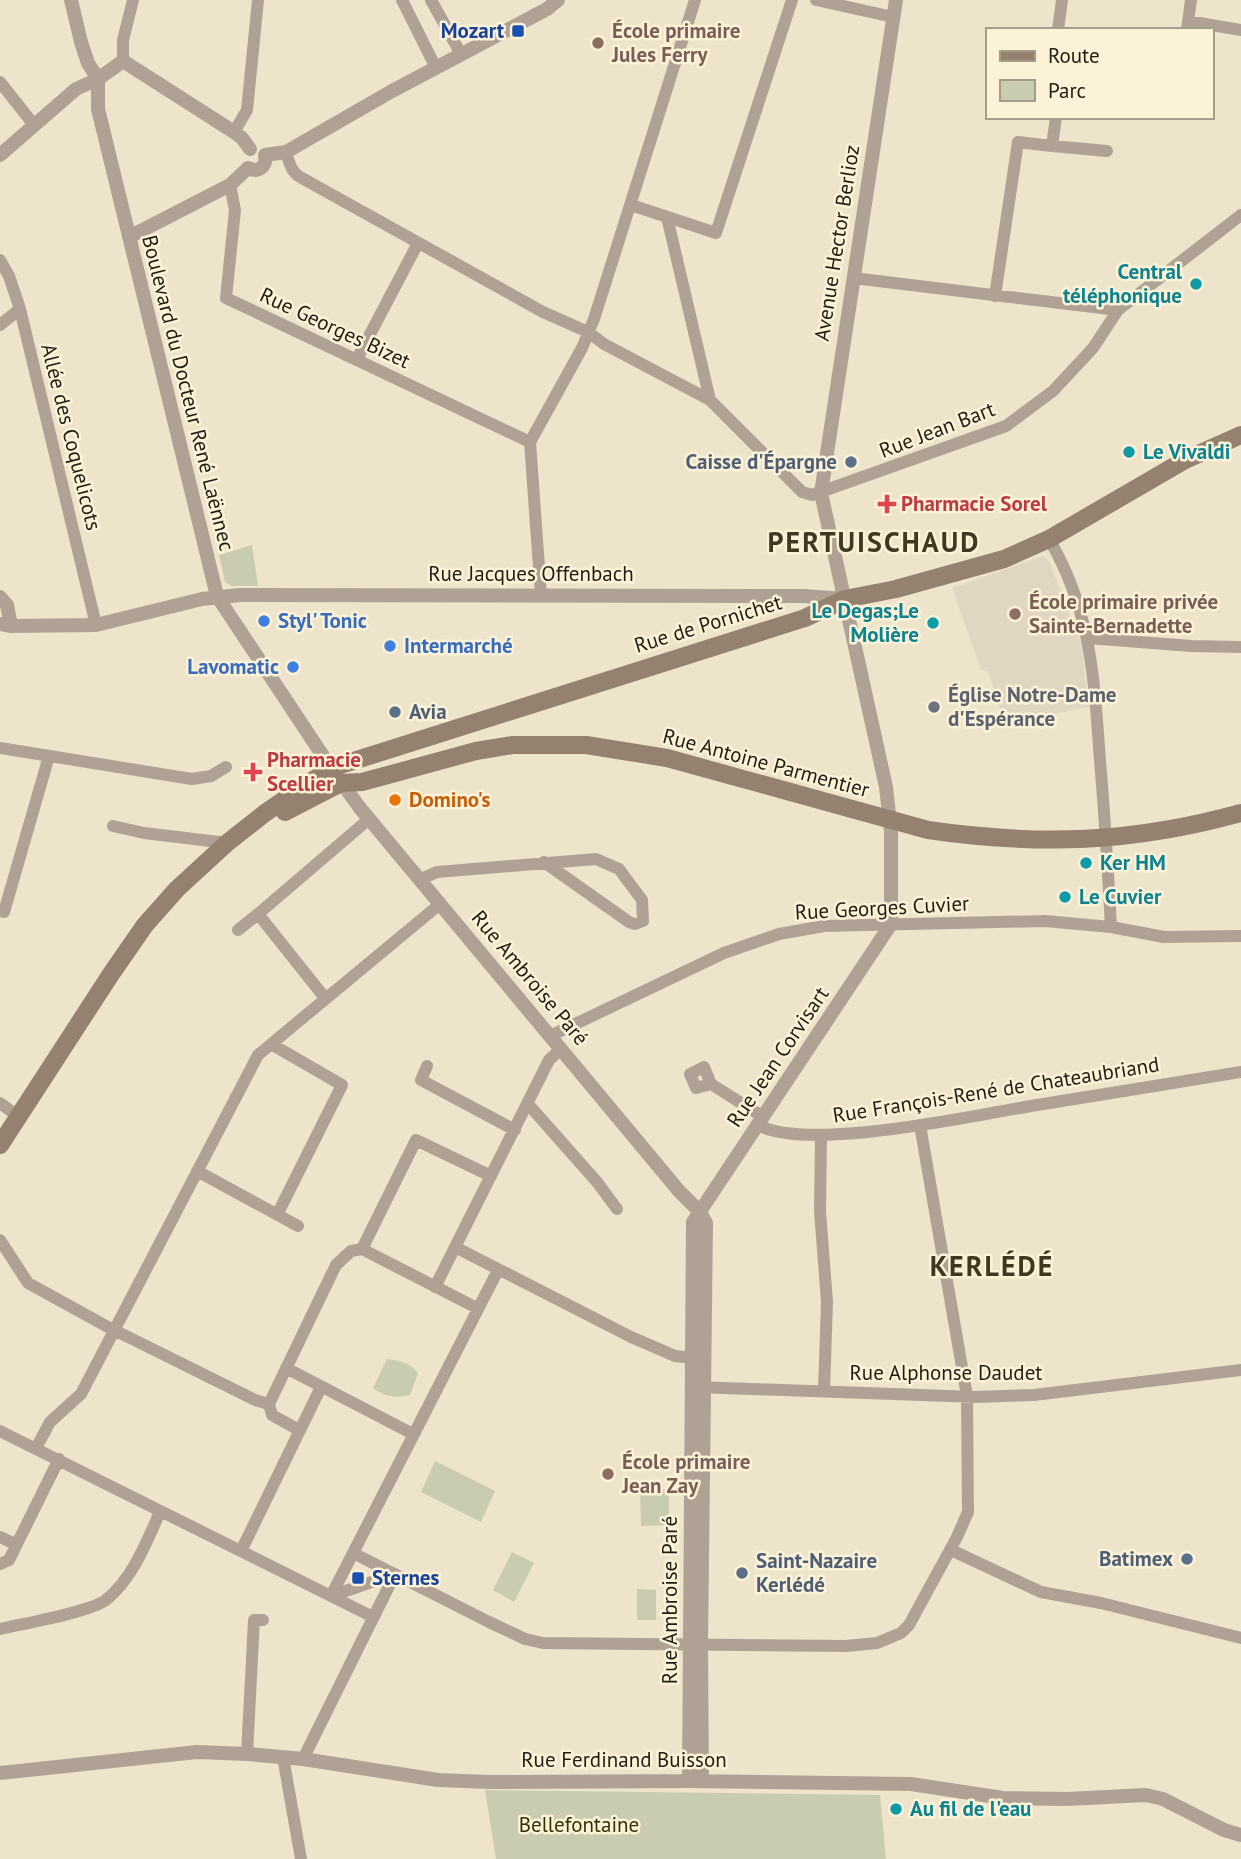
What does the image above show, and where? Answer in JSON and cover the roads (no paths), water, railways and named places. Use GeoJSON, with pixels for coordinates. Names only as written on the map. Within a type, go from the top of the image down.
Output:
{"type":"FeatureCollection","features":[{"type":"Feature","properties":{"kind":"main road","name":"Rue de Pornichet"},"geometry":{"type":"LineString","coordinates":[[336,776],[805,618],[845,599],[896,589],[1004,559],[1049,539],[1185,460],[1241,435]]}},
{"type":"Feature","properties":{"kind":"main road","name":"Rue Antoine Parmentier"},"geometry":{"type":"LineString","coordinates":[[0,1153],[86,1020],[103,1002],[135,954],[147,930],[181,892],[224,852],[336,776],[362,782],[445,758],[513,745],[586,745],[667,758],[928,830],[981,837],[1035,840],[1106,839],[1187,827],[1241,813]]}},
{"type":"Feature","properties":{"kind":"main road"},"geometry":{"type":"LineString","coordinates":[[0,1145],[145,925],[177,890],[227,843],[265,813],[336,776]]}},
{"type":"Feature","properties":{"kind":"street","name":"Boulevard du Docteur René Laënnec"},"geometry":{"type":"LineString","coordinates":[[71,0],[88,63],[98,79],[98,109],[217,596],[336,776]]}},
{"type":"Feature","properties":{"kind":"street"},"geometry":{"type":"LineString","coordinates":[[123,61],[123,40],[133,0]]}},
{"type":"Feature","properties":{"kind":"street"},"geometry":{"type":"LineString","coordinates":[[234,132],[247,110],[258,0]]}},
{"type":"Feature","properties":{"kind":"street"},"geometry":{"type":"LineString","coordinates":[[402,0],[436,68]]}},
{"type":"Feature","properties":{"kind":"street"},"geometry":{"type":"LineString","coordinates":[[431,0],[461,54]]}},
{"type":"Feature","properties":{"kind":"street"},"geometry":{"type":"LineString","coordinates":[[265,155],[286,152],[547,9],[558,0]]}},
{"type":"Feature","properties":{"kind":"street"},"geometry":{"type":"LineString","coordinates":[[541,595],[530,442],[588,332],[695,0]]}},
{"type":"Feature","properties":{"kind":"street"},"geometry":{"type":"LineString","coordinates":[[631,205],[716,233],[792,0]]}},
{"type":"Feature","properties":{"kind":"street"},"geometry":{"type":"LineString","coordinates":[[816,0],[893,17]]}},
{"type":"Feature","properties":{"kind":"street","name":"Avenue Hector Berlioz"},"geometry":{"type":"LineString","coordinates":[[821,493],[895,0]]}},
{"type":"Feature","properties":{"kind":"street"},"geometry":{"type":"LineString","coordinates":[[1058,28],[1062,0]]}},
{"type":"Feature","properties":{"kind":"street"},"geometry":{"type":"LineString","coordinates":[[1191,0],[1188,25],[1241,30]]}},
{"type":"Feature","properties":{"kind":"street"},"geometry":{"type":"LineString","coordinates":[[0,155],[76,89],[98,79],[123,61]]}},
{"type":"Feature","properties":{"kind":"street"},"geometry":{"type":"LineString","coordinates":[[123,61],[234,132],[250,149]]}},
{"type":"Feature","properties":{"kind":"street"},"geometry":{"type":"LineString","coordinates":[[0,82],[34,125]]}},
{"type":"Feature","properties":{"kind":"street"},"geometry":{"type":"LineString","coordinates":[[1052,146],[1056,119]]}},
{"type":"Feature","properties":{"kind":"street"},"geometry":{"type":"LineString","coordinates":[[995,296],[1018,142],[1107,150]]}},
{"type":"Feature","properties":{"kind":"street"},"geometry":{"type":"LineString","coordinates":[[257,148],[265,155],[261,168],[254,170],[248,168],[243,160],[244,153],[250,149],[257,148]]}},
{"type":"Feature","properties":{"kind":"street"},"geometry":{"type":"LineString","coordinates":[[286,152],[295,174],[543,312],[588,332],[604,344],[710,400],[802,492],[821,493],[886,787],[890,820],[891,924]]}},
{"type":"Feature","properties":{"kind":"street"},"geometry":{"type":"LineString","coordinates":[[129,237],[230,185],[248,168]]}},
{"type":"Feature","properties":{"kind":"street","name":"Rue Georges Bizet"},"geometry":{"type":"LineString","coordinates":[[230,185],[235,210],[226,298],[530,442]]}},
{"type":"Feature","properties":{"kind":"street","name":"Rue Jean Bart"},"geometry":{"type":"LineString","coordinates":[[821,493],[1006,426],[1053,391],[1093,348],[1118,310],[1241,215]]}},
{"type":"Feature","properties":{"kind":"street"},"geometry":{"type":"LineString","coordinates":[[667,217],[710,400]]}},
{"type":"Feature","properties":{"kind":"street"},"geometry":{"type":"LineString","coordinates":[[357,359],[418,243]]}},
{"type":"Feature","properties":{"kind":"street","name":"Allée des Coquelicots"},"geometry":{"type":"LineString","coordinates":[[0,260],[9,276],[20,309],[96,625]]}},
{"type":"Feature","properties":{"kind":"street"},"geometry":{"type":"LineString","coordinates":[[853,278],[1118,310]]}},
{"type":"Feature","properties":{"kind":"street"},"geometry":{"type":"LineString","coordinates":[[0,324],[20,309]]}},
{"type":"Feature","properties":{"kind":"street"},"geometry":{"type":"LineString","coordinates":[[1049,539],[1072,584],[1088,638],[1094,680],[1111,927]]}},
{"type":"Feature","properties":{"kind":"street","name":"Rue Jacques Offenbach"},"geometry":{"type":"LineString","coordinates":[[5,625],[96,625],[217,596],[804,596],[845,599]]}},
{"type":"Feature","properties":{"kind":"street"},"geometry":{"type":"LineString","coordinates":[[0,597],[8,605],[5,625]]}},
{"type":"Feature","properties":{"kind":"street"},"geometry":{"type":"LineString","coordinates":[[1088,638],[1191,646],[1241,646]]}},
{"type":"Feature","properties":{"kind":"street"},"geometry":{"type":"LineString","coordinates":[[0,748],[192,779],[211,776],[226,767]]}},
{"type":"Feature","properties":{"kind":"street"},"geometry":{"type":"LineString","coordinates":[[2,911],[49,756]]}},
{"type":"Feature","properties":{"kind":"street","name":"Rue Ambroise Paré"},"geometry":{"type":"LineString","coordinates":[[336,776],[678,1191],[700,1212],[693,1222],[698,1359],[695,1781]]}},
{"type":"Feature","properties":{"kind":"street"},"geometry":{"type":"LineString","coordinates":[[238,930],[369,819]]}},
{"type":"Feature","properties":{"kind":"street"},"geometry":{"type":"LineString","coordinates":[[113,825],[144,833],[227,843]]}},
{"type":"Feature","properties":{"kind":"street"},"geometry":{"type":"LineString","coordinates":[[421,879],[438,872],[544,862],[596,859],[620,869],[642,900],[643,921],[635,925],[629,922],[544,862]]}},
{"type":"Feature","properties":{"kind":"street"},"geometry":{"type":"LineString","coordinates":[[36,1448],[50,1422],[81,1394],[258,1055],[440,904]]}},
{"type":"Feature","properties":{"kind":"street"},"geometry":{"type":"LineString","coordinates":[[258,914],[324,998]]}},
{"type":"Feature","properties":{"kind":"street","name":"Rue Georges Cuvier"},"geometry":{"type":"LineString","coordinates":[[550,1036],[704,962],[779,934],[824,926],[1045,921],[1111,927],[1164,937],[1241,936]]}},
{"type":"Feature","properties":{"kind":"street","name":"Rue Jean Corvisart"},"geometry":{"type":"LineString","coordinates":[[700,1212],[891,924]]}},
{"type":"Feature","properties":{"kind":"street"},"geometry":{"type":"LineString","coordinates":[[271,1044],[342,1085],[277,1215]]}},
{"type":"Feature","properties":{"kind":"street"},"geometry":{"type":"LineString","coordinates":[[435,1287],[549,1060],[561,1049]]}},
{"type":"Feature","properties":{"kind":"street"},"geometry":{"type":"LineString","coordinates":[[427,1066],[421,1080],[515,1130]]}},
{"type":"Feature","properties":{"kind":"street","name":"Rue François-René de Chateaubriand"},"geometry":{"type":"LineString","coordinates":[[711,1084],[775,1133],[821,1136],[920,1125],[1241,1072]]}},
{"type":"Feature","properties":{"kind":"street"},"geometry":{"type":"LineString","coordinates":[[0,1103],[19,1117]]}},
{"type":"Feature","properties":{"kind":"street"},"geometry":{"type":"LineString","coordinates":[[528,1104],[597,1182],[617,1209]]}},
{"type":"Feature","properties":{"kind":"street"},"geometry":{"type":"LineString","coordinates":[[353,1553],[513,1633],[543,1643],[826,1646],[877,1643],[901,1633],[909,1625],[951,1550],[968,1512],[967,1396],[920,1125]]}},
{"type":"Feature","properties":{"kind":"street"},"geometry":{"type":"LineString","coordinates":[[821,1136],[820,1211],[827,1302],[824,1391]]}},
{"type":"Feature","properties":{"kind":"street"},"geometry":{"type":"LineString","coordinates":[[362,1249],[416,1139],[491,1176]]}},
{"type":"Feature","properties":{"kind":"street"},"geometry":{"type":"LineString","coordinates":[[197,1171],[298,1226]]}},
{"type":"Feature","properties":{"kind":"street"},"geometry":{"type":"LineString","coordinates":[[0,1240],[28,1283],[116,1330],[268,1404]]}},
{"type":"Feature","properties":{"kind":"street"},"geometry":{"type":"LineString","coordinates":[[455,1247],[631,1337],[675,1356],[698,1359]]}},
{"type":"Feature","properties":{"kind":"street"},"geometry":{"type":"LineString","coordinates":[[299,1430],[272,1415],[268,1404],[336,1265],[351,1251],[362,1249],[477,1308]]}},
{"type":"Feature","properties":{"kind":"street"},"geometry":{"type":"LineString","coordinates":[[331,1596],[498,1270]]}},
{"type":"Feature","properties":{"kind":"street"},"geometry":{"type":"LineString","coordinates":[[286,1367],[413,1434]]}},
{"type":"Feature","properties":{"kind":"street","name":"Rue Alphonse Daudet"},"geometry":{"type":"LineString","coordinates":[[698,1387],[967,1396],[1034,1395],[1241,1370]]}},
{"type":"Feature","properties":{"kind":"street"},"geometry":{"type":"LineString","coordinates":[[242,1551],[321,1387]]}},
{"type":"Feature","properties":{"kind":"street"},"geometry":{"type":"LineString","coordinates":[[0,1431],[373,1617]]}},
{"type":"Feature","properties":{"kind":"street"},"geometry":{"type":"LineString","coordinates":[[0,1564],[9,1560],[59,1459]]}},
{"type":"Feature","properties":{"kind":"street"},"geometry":{"type":"LineString","coordinates":[[0,1629],[103,1602],[126,1580],[160,1512]]}},
{"type":"Feature","properties":{"kind":"street"},"geometry":{"type":"LineString","coordinates":[[0,1537],[15,1544]]}},
{"type":"Feature","properties":{"kind":"street"},"geometry":{"type":"LineString","coordinates":[[951,1550],[1041,1592],[1101,1603],[1241,1638]]}},
{"type":"Feature","properties":{"kind":"street"},"geometry":{"type":"LineString","coordinates":[[331,1596],[395,1574]]}},
{"type":"Feature","properties":{"kind":"street"},"geometry":{"type":"LineString","coordinates":[[303,1759],[395,1574]]}},
{"type":"Feature","properties":{"kind":"street"},"geometry":{"type":"LineString","coordinates":[[247,1754],[254,1620],[263,1619]]}},
{"type":"Feature","properties":{"kind":"street","name":"Rue Ferdinand Buisson"},"geometry":{"type":"LineString","coordinates":[[0,1773],[197,1752],[303,1759],[438,1780],[911,1784],[1003,1798],[1146,1795],[1163,1799],[1224,1830],[1241,1835]]}},
{"type":"Feature","properties":{"kind":"street"},"geometry":{"type":"LineString","coordinates":[[283,1757],[301,1859]]}},
{"type":"Feature","properties":{"kind":"place","name":"Mozart"},"geometry":{"type":"Point","coordinates":[518,31]}},
{"type":"Feature","properties":{"kind":"place","name":"École primaire Jules Ferry"},"geometry":{"type":"Point","coordinates":[598,43]}},
{"type":"Feature","properties":{"kind":"place","name":"Central téléphonique"},"geometry":{"type":"Point","coordinates":[1196,284]}},
{"type":"Feature","properties":{"kind":"place","name":"Le Vivaldi"},"geometry":{"type":"Point","coordinates":[1129,452]}},
{"type":"Feature","properties":{"kind":"place","name":"Caisse d'Épargne"},"geometry":{"type":"Point","coordinates":[851,462]}},
{"type":"Feature","properties":{"kind":"place","name":"Pharmacie Sorel"},"geometry":{"type":"Point","coordinates":[887,504]}},
{"type":"Feature","properties":{"kind":"place","name":"École primaire privée Sainte-Bernadette"},"geometry":{"type":"Point","coordinates":[1015,614]}},
{"type":"Feature","properties":{"kind":"place","name":"Styl' Tonic"},"geometry":{"type":"Point","coordinates":[264,621]}},
{"type":"Feature","properties":{"kind":"place","name":"Le Degas;Le Molière"},"geometry":{"type":"Point","coordinates":[933,623]}},
{"type":"Feature","properties":{"kind":"place","name":"Intermarché"},"geometry":{"type":"Point","coordinates":[390,646]}},
{"type":"Feature","properties":{"kind":"place","name":"Lavomatic"},"geometry":{"type":"Point","coordinates":[293,667]}},
{"type":"Feature","properties":{"kind":"place","name":"Église Notre-Dame d'Espérance"},"geometry":{"type":"Point","coordinates":[934,707]}},
{"type":"Feature","properties":{"kind":"place","name":"Avia"},"geometry":{"type":"Point","coordinates":[395,712]}},
{"type":"Feature","properties":{"kind":"place","name":"Pharmacie Scellier"},"geometry":{"type":"Point","coordinates":[253,772]}},
{"type":"Feature","properties":{"kind":"place","name":"Domino's"},"geometry":{"type":"Point","coordinates":[395,800]}},
{"type":"Feature","properties":{"kind":"place","name":"Ker HM"},"geometry":{"type":"Point","coordinates":[1086,863]}},
{"type":"Feature","properties":{"kind":"place","name":"Le Cuvier"},"geometry":{"type":"Point","coordinates":[1065,897]}},
{"type":"Feature","properties":{"kind":"place","name":"École primaire Jean Zay"},"geometry":{"type":"Point","coordinates":[608,1474]}},
{"type":"Feature","properties":{"kind":"place","name":"Batimex"},"geometry":{"type":"Point","coordinates":[1187,1559]}},
{"type":"Feature","properties":{"kind":"place","name":"Saint-Nazaire Kerlédé"},"geometry":{"type":"Point","coordinates":[742,1573]}},
{"type":"Feature","properties":{"kind":"place","name":"Sternes"},"geometry":{"type":"Point","coordinates":[358,1578]}},
{"type":"Feature","properties":{"kind":"place","name":"Au fil de l'eau"},"geometry":{"type":"Point","coordinates":[896,1809]}},
{"type":"Feature","properties":{"kind":"district","name":"PERTUISCHAUD"},"geometry":{"type":"Point","coordinates":[874,542]}},
{"type":"Feature","properties":{"kind":"district","name":"KERLÉDÉ"},"geometry":{"type":"Point","coordinates":[992,1266]}},
{"type":"Feature","properties":{"kind":"park label","name":"Bellefontaine"},"geometry":{"type":"Point","coordinates":[579,1825]}}]}
